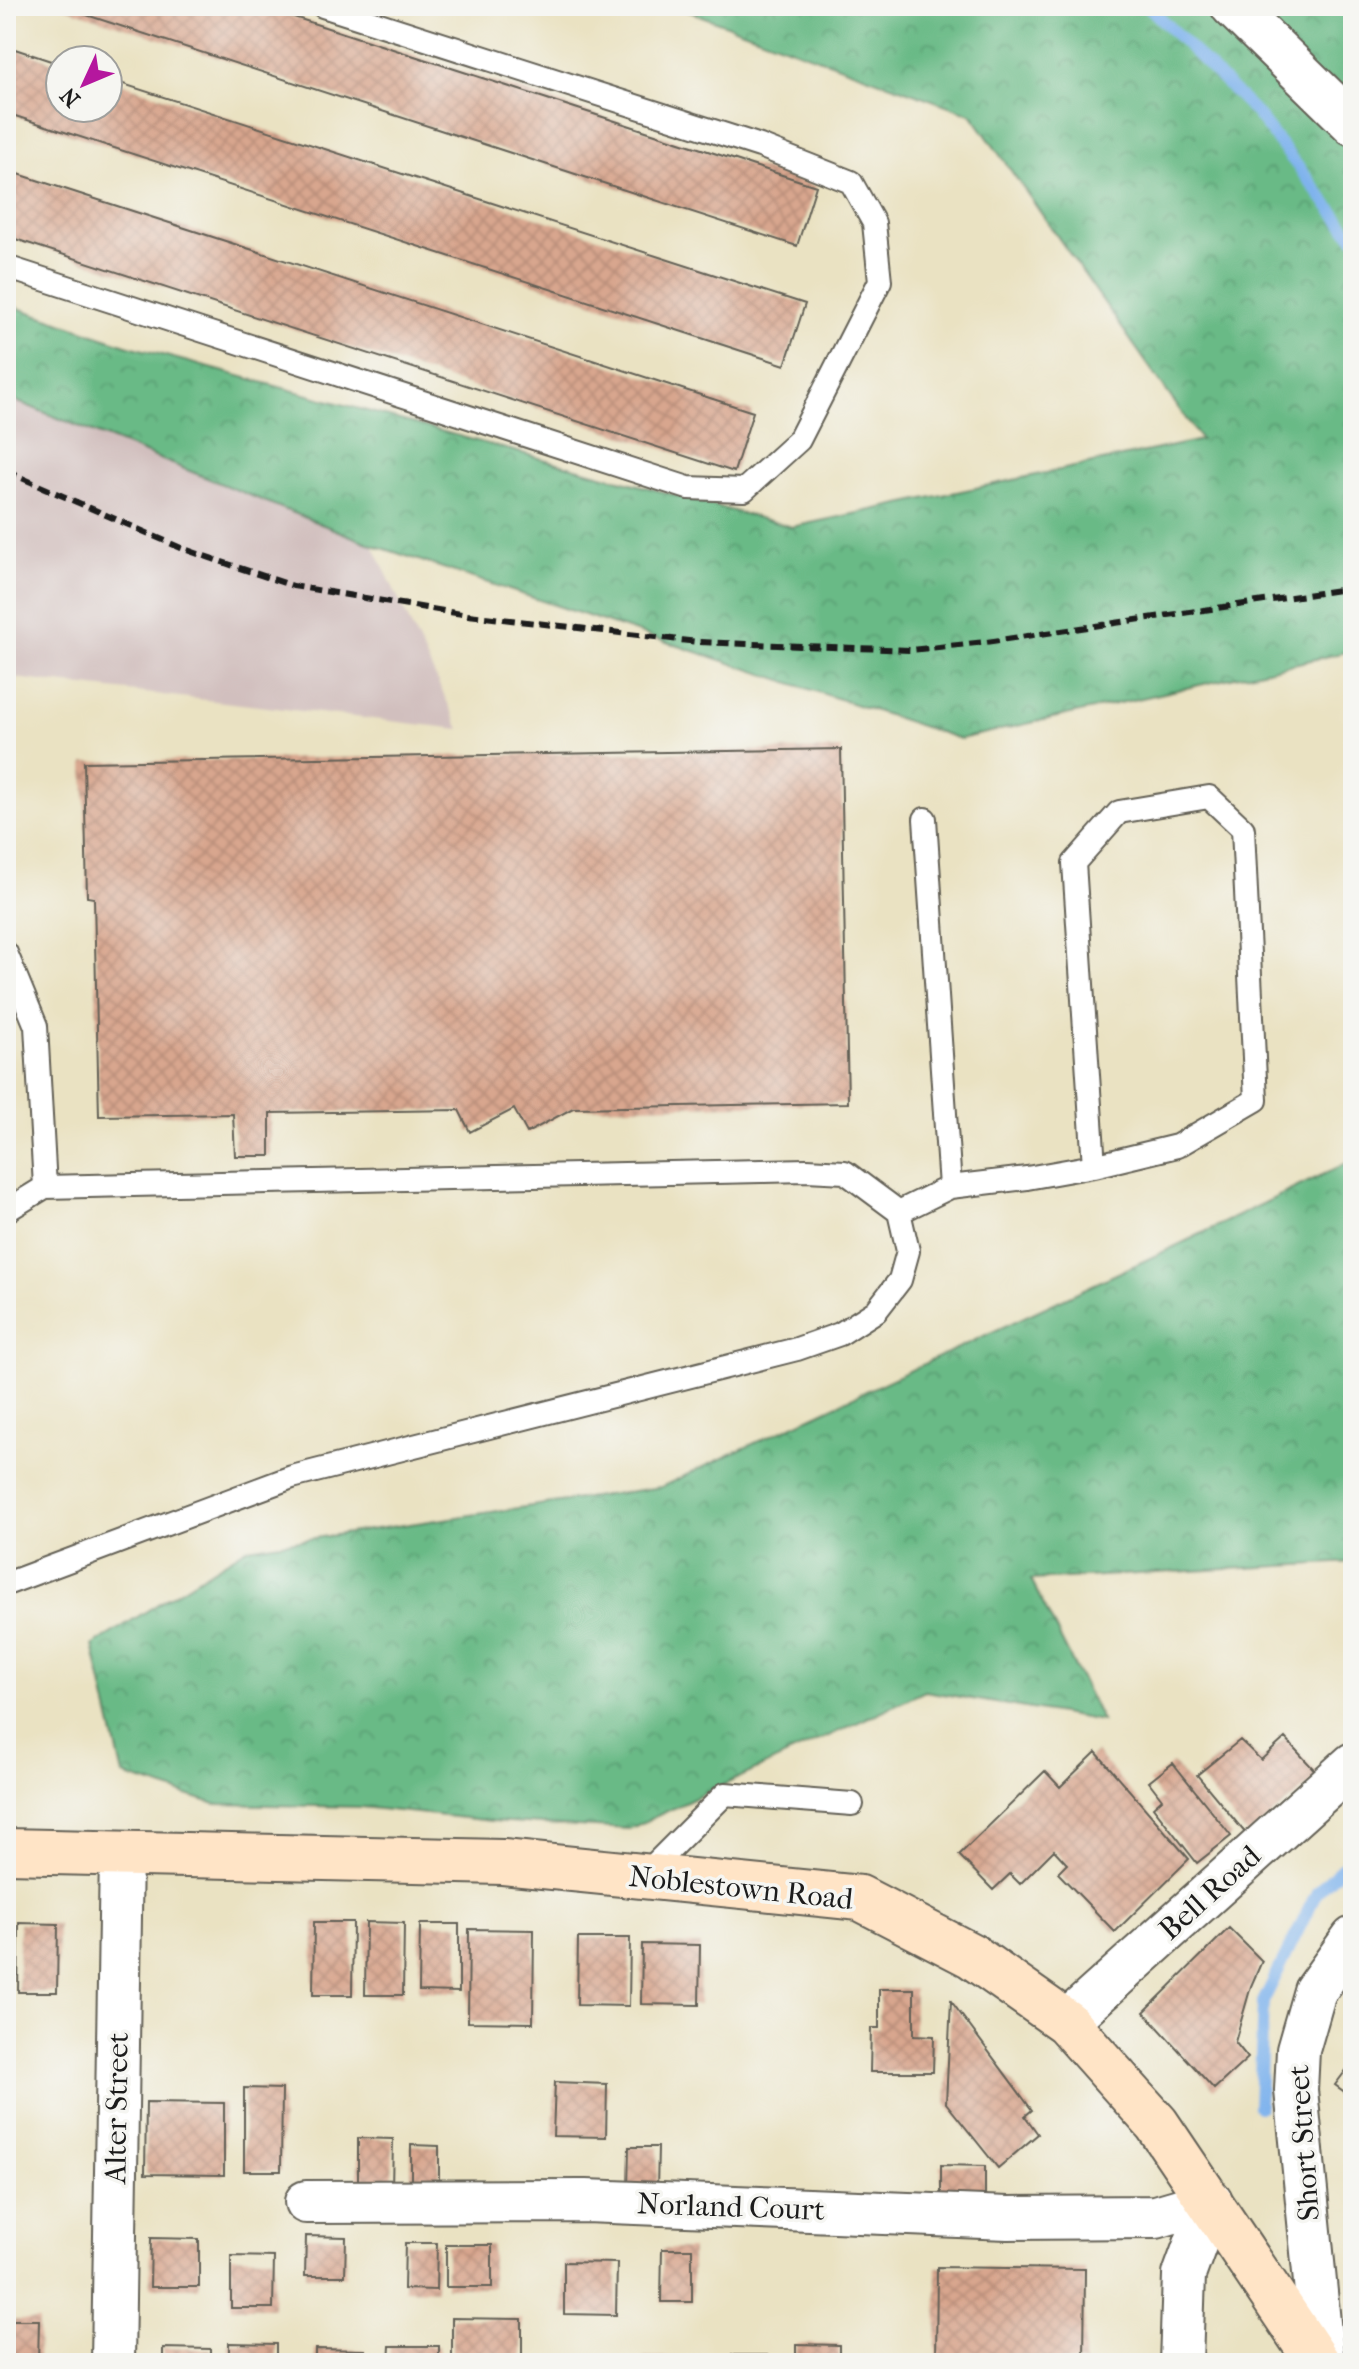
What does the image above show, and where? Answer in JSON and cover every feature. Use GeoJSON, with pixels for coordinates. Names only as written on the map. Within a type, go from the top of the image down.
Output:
{"type":"FeatureCollection","features":[{"type":"Feature","properties":{"kind":"main road","name":"Noblestown Road"},"geometry":{"type":"LineString","coordinates":[[6,1851],[503,1862],[860,1898],[972,1956],[1066,2022],[1157,2124],[1320,2363]]}},
{"type":"Feature","properties":{"kind":"street"},"geometry":{"type":"LineString","coordinates":[[1232,6],[1353,124]]}},
{"type":"Feature","properties":{"kind":"street","name":"Bell Road"},"geometry":{"type":"LineString","coordinates":[[1066,2022],[1353,1764]]}},
{"type":"Feature","properties":{"kind":"street","name":"Alter Street"},"geometry":{"type":"LineString","coordinates":[[113,2363],[121,1853]]}},
{"type":"Feature","properties":{"kind":"street","name":"Short Street"},"geometry":{"type":"LineString","coordinates":[[1320,2363],[1296,2090],[1298,2050],[1315,1991],[1353,1938]]}},
{"type":"Feature","properties":{"kind":"street","name":"Norland Court"},"geometry":{"type":"LineString","coordinates":[[306,2202],[586,2201],[1008,2218],[1156,2217],[1211,2201]]}},
{"type":"Feature","properties":{"kind":"street"},"geometry":{"type":"LineString","coordinates":[[1181,2363],[1184,2275],[1211,2201]]}},
{"type":"Feature","properties":{"kind":"lane"},"geometry":{"type":"LineString","coordinates":[[6,267],[688,488],[744,490],[799,440],[880,281],[874,223],[851,182],[760,146],[323,6]]}},
{"type":"Feature","properties":{"kind":"lane"},"geometry":{"type":"LineString","coordinates":[[899,1212],[950,1187],[1094,1166],[1177,1146],[1256,1100],[1243,829],[1209,797],[1119,812],[1074,863],[1094,1166]]}},
{"type":"Feature","properties":{"kind":"lane"},"geometry":{"type":"LineString","coordinates":[[925,819],[950,1187]]}},
{"type":"Feature","properties":{"kind":"lane"},"geometry":{"type":"LineString","coordinates":[[7,955],[36,1026],[45,1187]]}},
{"type":"Feature","properties":{"kind":"lane"},"geometry":{"type":"LineString","coordinates":[[6,1211],[45,1187],[807,1170],[845,1172],[899,1212],[908,1251],[900,1280],[876,1311],[840,1334],[797,1349],[292,1477],[6,1584]]}},
{"type":"Feature","properties":{"kind":"lane"},"geometry":{"type":"LineString","coordinates":[[643,1876],[725,1794],[852,1804]]}},
{"type":"Feature","properties":{"kind":"shaded area"},"geometry":{"type":"Polygon","coordinates":[[[6,397],[373,545],[460,729],[6,677],[6,397]]]}},
{"type":"Feature","properties":{"kind":"green space"},"geometry":{"type":"Polygon","coordinates":[[[674,6],[1353,6],[1353,654],[1351,651],[960,739],[373,545],[6,397],[6,304],[126,345],[792,527],[1201,440],[971,114],[674,6]]]}},
{"type":"Feature","properties":{"kind":"green space"},"geometry":{"type":"Polygon","coordinates":[[[1353,1160],[1353,1562],[1031,1580],[1102,1721],[925,1691],[629,1829],[492,1821],[361,1807],[215,1804],[123,1775],[93,1645],[247,1548],[661,1487],[1353,1160]]]}},
{"type":"Feature","properties":{"kind":"building"},"geometry":{"type":"Polygon","coordinates":[[[59,6],[260,6],[816,186],[797,246],[59,6]]]}},
{"type":"Feature","properties":{"kind":"building"},"geometry":{"type":"Polygon","coordinates":[[[6,46],[44,59],[44,124],[124,124],[124,84],[805,304],[785,365],[6,113],[6,46]]]}},
{"type":"Feature","properties":{"kind":"building"},"geometry":{"type":"Polygon","coordinates":[[[6,170],[753,412],[734,472],[6,236],[6,170]]]}},
{"type":"Feature","properties":{"kind":"building"},"geometry":{"type":"Polygon","coordinates":[[[841,749],[848,1103],[573,1108],[527,1133],[514,1109],[470,1132],[459,1110],[270,1113],[270,1156],[235,1156],[233,1114],[99,1116],[94,898],[87,897],[84,762],[841,749]]]}},
{"type":"Feature","properties":{"kind":"building"},"geometry":{"type":"Polygon","coordinates":[[[1285,1738],[1320,1776],[1247,1835],[1197,1775],[1240,1740],[1261,1760],[1285,1738]]]}},
{"type":"Feature","properties":{"kind":"building"},"geometry":{"type":"Polygon","coordinates":[[[1096,1752],[1189,1859],[1115,1932],[1058,1873],[1067,1864],[1054,1850],[1020,1884],[1010,1874],[993,1890],[959,1855],[1045,1771],[1060,1787],[1096,1752]]]}},
{"type":"Feature","properties":{"kind":"building"},"geometry":{"type":"Polygon","coordinates":[[[1173,1763],[1231,1836],[1197,1863],[1153,1807],[1162,1799],[1149,1782],[1173,1763]]]}},
{"type":"Feature","properties":{"kind":"building"},"geometry":{"type":"Polygon","coordinates":[[[314,1922],[353,1922],[352,1995],[313,1995],[314,1922]]]}},
{"type":"Feature","properties":{"kind":"building"},"geometry":{"type":"Polygon","coordinates":[[[366,1922],[404,1923],[403,1995],[365,1995],[366,1922]]]}},
{"type":"Feature","properties":{"kind":"building"},"geometry":{"type":"Polygon","coordinates":[[[19,1923],[58,1924],[57,1992],[18,1992],[19,1923]]]}},
{"type":"Feature","properties":{"kind":"building"},"geometry":{"type":"Polygon","coordinates":[[[420,1924],[459,1924],[459,1992],[419,1991],[420,1924]]]}},
{"type":"Feature","properties":{"kind":"building"},"geometry":{"type":"Polygon","coordinates":[[[6,1928],[9,1928],[9,1967],[6,1967],[6,1928]]]}},
{"type":"Feature","properties":{"kind":"building"},"geometry":{"type":"Polygon","coordinates":[[[1229,1928],[1262,1961],[1251,1986],[1235,2042],[1248,2058],[1214,2089],[1144,2012],[1229,1928]]]}},
{"type":"Feature","properties":{"kind":"building"},"geometry":{"type":"Polygon","coordinates":[[[469,1929],[534,1930],[533,2023],[468,2022],[469,1929]]]}},
{"type":"Feature","properties":{"kind":"building"},"geometry":{"type":"Polygon","coordinates":[[[578,1938],[630,1938],[629,2006],[577,2005],[578,1938]]]}},
{"type":"Feature","properties":{"kind":"building"},"geometry":{"type":"Polygon","coordinates":[[[642,1944],[700,1945],[699,2005],[641,2004],[642,1944]]]}},
{"type":"Feature","properties":{"kind":"building"},"geometry":{"type":"Polygon","coordinates":[[[879,1989],[914,1989],[914,2035],[934,2036],[933,2072],[870,2072],[871,2028],[879,2028],[879,1989]]]}},
{"type":"Feature","properties":{"kind":"building"},"geometry":{"type":"Polygon","coordinates":[[[951,2001],[1032,2110],[1025,2116],[1038,2134],[998,2168],[946,2103],[951,2001]]]}},
{"type":"Feature","properties":{"kind":"building"},"geometry":{"type":"Polygon","coordinates":[[[1353,2061],[1353,2098],[1335,2085],[1353,2061]]]}},
{"type":"Feature","properties":{"kind":"building"},"geometry":{"type":"Polygon","coordinates":[[[555,2082],[607,2084],[606,2137],[553,2136],[555,2082]]]}},
{"type":"Feature","properties":{"kind":"building"},"geometry":{"type":"Polygon","coordinates":[[[244,2088],[282,2089],[281,2171],[244,2171],[244,2088]]]}},
{"type":"Feature","properties":{"kind":"building"},"geometry":{"type":"Polygon","coordinates":[[[146,2102],[224,2103],[224,2175],[145,2174],[146,2102]]]}},
{"type":"Feature","properties":{"kind":"building"},"geometry":{"type":"Polygon","coordinates":[[[358,2138],[393,2139],[392,2190],[358,2189],[358,2138]]]}},
{"type":"Feature","properties":{"kind":"building"},"geometry":{"type":"Polygon","coordinates":[[[411,2145],[439,2146],[439,2190],[411,2190],[411,2145]]]}},
{"type":"Feature","properties":{"kind":"building"},"geometry":{"type":"Polygon","coordinates":[[[629,2147],[658,2147],[657,2190],[628,2190],[629,2147]]]}},
{"type":"Feature","properties":{"kind":"building"},"geometry":{"type":"Polygon","coordinates":[[[941,2165],[985,2166],[985,2199],[941,2198],[941,2165]]]}},
{"type":"Feature","properties":{"kind":"building"},"geometry":{"type":"Polygon","coordinates":[[[306,2236],[346,2237],[345,2276],[305,2276],[306,2236]]]}},
{"type":"Feature","properties":{"kind":"building"},"geometry":{"type":"Polygon","coordinates":[[[151,2238],[199,2239],[199,2287],[150,2287],[151,2238]]]}},
{"type":"Feature","properties":{"kind":"building"},"geometry":{"type":"Polygon","coordinates":[[[405,2243],[437,2243],[436,2290],[404,2289],[405,2243]]]}},
{"type":"Feature","properties":{"kind":"building"},"geometry":{"type":"Polygon","coordinates":[[[446,2245],[492,2245],[492,2287],[446,2287],[446,2245]]]}},
{"type":"Feature","properties":{"kind":"building"},"geometry":{"type":"Polygon","coordinates":[[[662,2249],[692,2249],[692,2302],[661,2302],[662,2249]]]}},
{"type":"Feature","properties":{"kind":"building"},"geometry":{"type":"Polygon","coordinates":[[[231,2256],[274,2257],[273,2308],[231,2308],[231,2256]]]}},
{"type":"Feature","properties":{"kind":"building"},"geometry":{"type":"Polygon","coordinates":[[[564,2262],[617,2263],[616,2315],[564,2314],[564,2262]]]}},
{"type":"Feature","properties":{"kind":"building"},"geometry":{"type":"Polygon","coordinates":[[[937,2267],[1085,2269],[1084,2363],[936,2363],[937,2267]]]}},
{"type":"Feature","properties":{"kind":"building"},"geometry":{"type":"Polygon","coordinates":[[[452,2318],[522,2319],[522,2363],[452,2363],[452,2318]]]}},
{"type":"Feature","properties":{"kind":"building"},"geometry":{"type":"Polygon","coordinates":[[[6,2320],[39,2320],[38,2363],[6,2363],[6,2320]]]}},
{"type":"Feature","properties":{"kind":"building"},"geometry":{"type":"Polygon","coordinates":[[[229,2343],[276,2344],[276,2363],[229,2363],[229,2343]]]}},
{"type":"Feature","properties":{"kind":"building"},"geometry":{"type":"Polygon","coordinates":[[[796,2344],[839,2345],[839,2363],[796,2363],[796,2344]]]}},
{"type":"Feature","properties":{"kind":"building"},"geometry":{"type":"Polygon","coordinates":[[[390,2346],[439,2346],[439,2363],[389,2363],[390,2346]]]}},
{"type":"Feature","properties":{"kind":"building"},"geometry":{"type":"Polygon","coordinates":[[[163,2348],[211,2349],[211,2363],[163,2363],[163,2348]]]}},
{"type":"Feature","properties":{"kind":"building"},"geometry":{"type":"Polygon","coordinates":[[[315,2349],[365,2350],[364,2363],[315,2363],[315,2349]]]}},
{"type":"Feature","properties":{"kind":"building"},"geometry":{"type":"Polygon","coordinates":[[[725,2355],[767,2355],[767,2363],[725,2363],[725,2355]]]}},
{"type":"Feature","properties":{"kind":"building"},"geometry":{"type":"Polygon","coordinates":[[[644,2357],[693,2358],[693,2363],[644,2363],[644,2357]]]}},
{"type":"Feature","properties":{"kind":"building"},"geometry":{"type":"Polygon","coordinates":[[[567,2359],[616,2359],[616,2363],[567,2363],[567,2359]]]}},
{"type":"Feature","properties":{"kind":"waterway"},"geometry":{"type":"LineString","coordinates":[[1148,6],[1256,113],[1353,237]]}},
{"type":"Feature","properties":{"kind":"waterway"},"geometry":{"type":"LineString","coordinates":[[1259,2107],[1263,2002],[1317,1892],[1353,1857]]}},
{"type":"Feature","properties":{"kind":"railway"},"geometry":{"type":"LineString","coordinates":[[6,471],[181,548],[293,586],[468,615],[697,642],[911,650],[986,642],[1353,588]]}}]}
